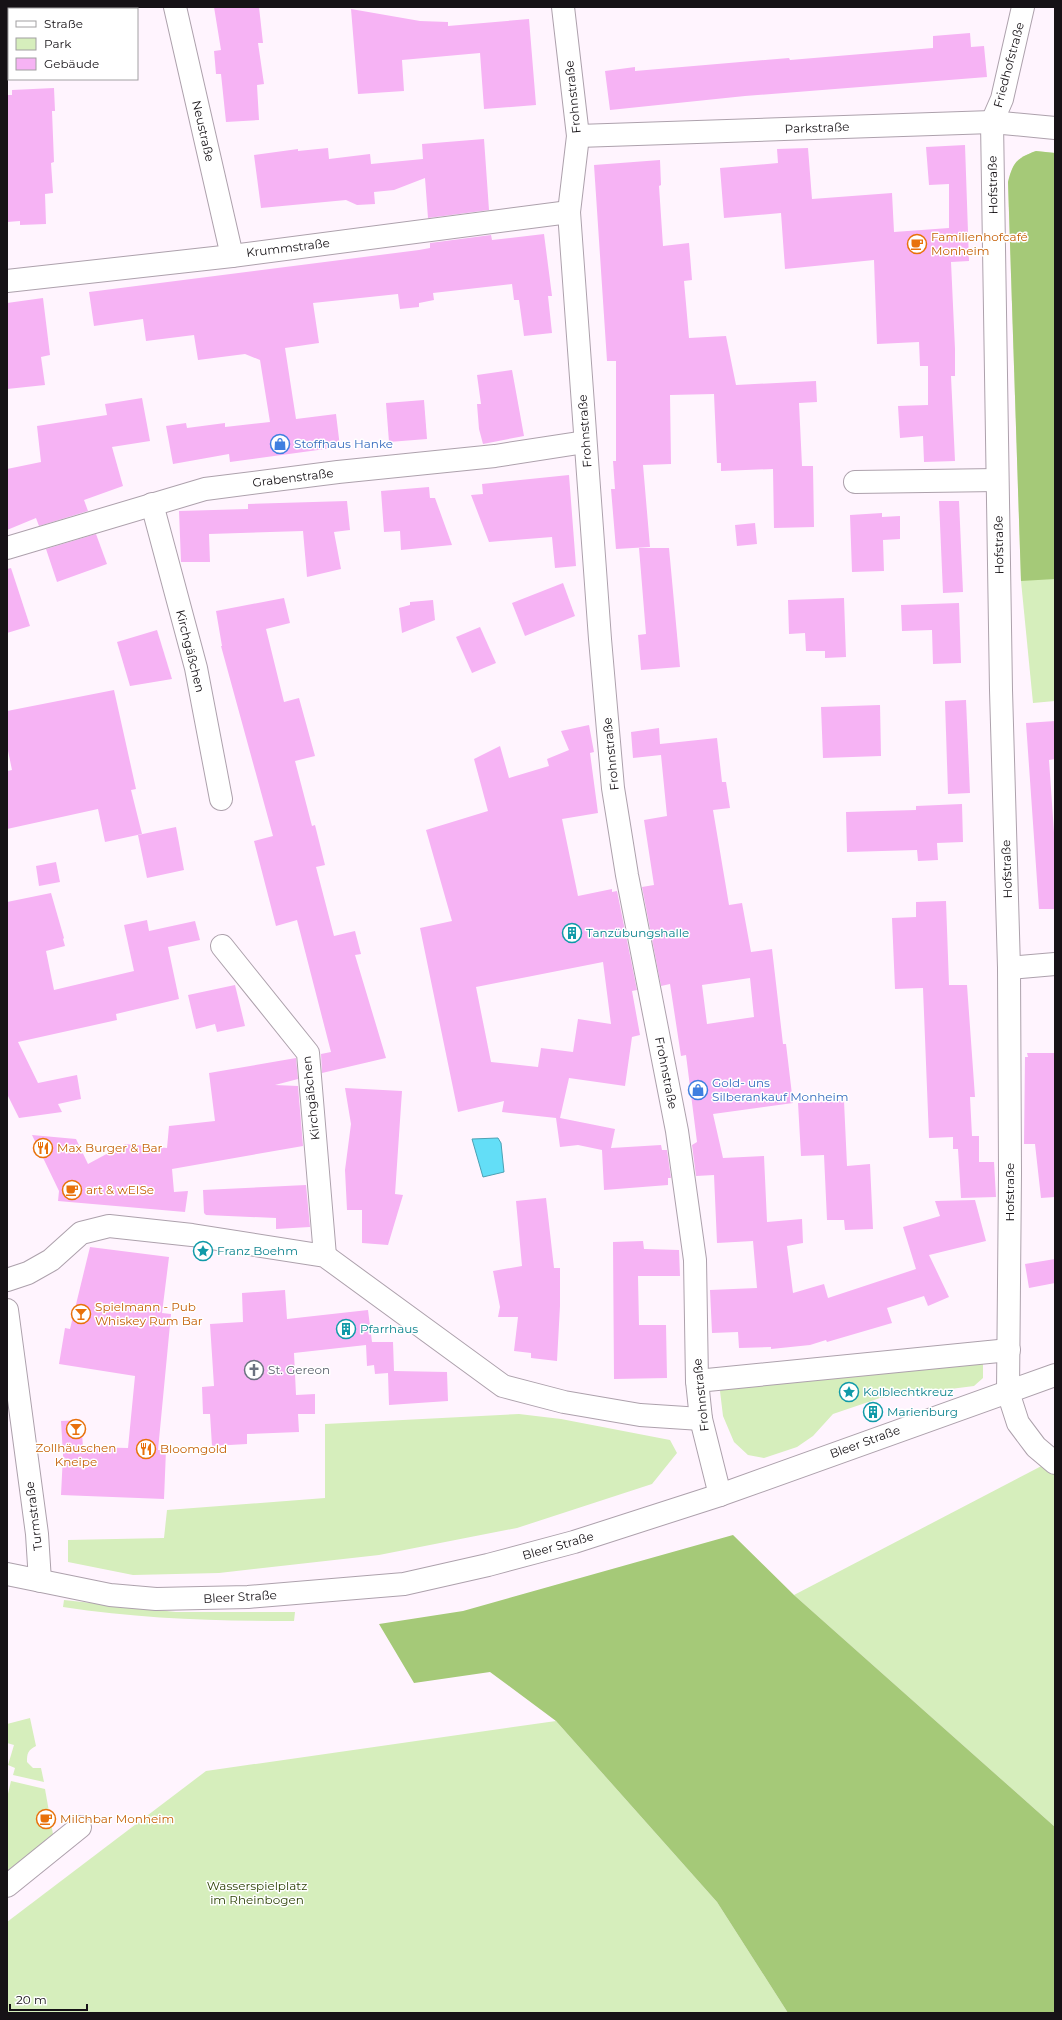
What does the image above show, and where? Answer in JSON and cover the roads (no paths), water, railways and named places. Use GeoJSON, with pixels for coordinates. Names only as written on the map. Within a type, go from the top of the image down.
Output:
{"type":"FeatureCollection","features":[{"type":"Feature","properties":{"kind":"street","name":"Neustraße"},"geometry":{"type":"LineString","coordinates":[[175,7],[232,256]]}},
{"type":"Feature","properties":{"kind":"street","name":"Frohnstraße"},"geometry":{"type":"LineString","coordinates":[[563,7],[578,136],[569,212],[600,639],[613,788],[627,875],[677,1131],[695,1260],[697,1382],[701,1420],[720,1495]]}},
{"type":"Feature","properties":{"kind":"street","name":"Friedhofstraße"},"geometry":{"type":"LineString","coordinates":[[992,122],[1002,99],[1023,7]]}},
{"type":"Feature","properties":{"kind":"street","name":"Parkstraße"},"geometry":{"type":"LineString","coordinates":[[578,136],[992,122],[1055,128]]}},
{"type":"Feature","properties":{"kind":"street","name":"Hofstraße"},"geometry":{"type":"LineString","coordinates":[[992,122],[997,480],[1009,968],[1010,1173],[1008,1392],[1018,1423],[1036,1447],[1055,1463]]}},
{"type":"Feature","properties":{"kind":"street","name":"Krummstraße"},"geometry":{"type":"LineString","coordinates":[[7,281],[232,256],[569,212]]}},
{"type":"Feature","properties":{"kind":"street","name":"Grabenstraße"},"geometry":{"type":"LineString","coordinates":[[7,548],[152,504],[204,490],[338,472],[495,456],[585,442]]}},
{"type":"Feature","properties":{"kind":"street"},"geometry":{"type":"LineString","coordinates":[[856,482],[997,480]]}},
{"type":"Feature","properties":{"kind":"street","name":"Kirchgäßchen"},"geometry":{"type":"LineString","coordinates":[[152,504],[196,668],[221,799]]}},
{"type":"Feature","properties":{"kind":"street","name":"Kirchgäßchen"},"geometry":{"type":"LineString","coordinates":[[222,946],[308,1053],[325,1256]]}},
{"type":"Feature","properties":{"kind":"street"},"geometry":{"type":"LineString","coordinates":[[1009,968],[1055,964]]}},
{"type":"Feature","properties":{"kind":"street"},"geometry":{"type":"LineString","coordinates":[[7,1280],[28,1273],[51,1260],[81,1233],[109,1226],[192,1235],[325,1256],[503,1386],[564,1402],[640,1415],[701,1420]]}},
{"type":"Feature","properties":{"kind":"street","name":"Turmstraße"},"geometry":{"type":"LineString","coordinates":[[7,1310],[37,1534],[40,1581]]}},
{"type":"Feature","properties":{"kind":"street"},"geometry":{"type":"LineString","coordinates":[[697,1382],[1009,1350]]}},
{"type":"Feature","properties":{"kind":"street","name":"Bleer Straße"},"geometry":{"type":"LineString","coordinates":[[7,1574],[110,1595],[156,1599],[248,1598],[404,1584],[488,1566],[574,1542],[720,1495],[1055,1375]]}},
{"type":"Feature","properties":{"kind":"street"},"geometry":{"type":"LineString","coordinates":[[7,1886],[80,1827]]}},
{"type":"Feature","properties":{"kind":"water"},"geometry":{"type":"Polygon","coordinates":[[[498,1138],[501,1143],[504,1172],[483,1177],[472,1139],[498,1138]]]}},
{"type":"Feature","properties":{"kind":"place","name":"Familienhofcafé Monheim"},"geometry":{"type":"Point","coordinates":[917,244]}},
{"type":"Feature","properties":{"kind":"place","name":"Stoffhaus Hanke"},"geometry":{"type":"Point","coordinates":[280,444]}},
{"type":"Feature","properties":{"kind":"place","name":"Tanzübungshalle"},"geometry":{"type":"Point","coordinates":[572,933]}},
{"type":"Feature","properties":{"kind":"place","name":"Gold- uns Silberankauf Monheim"},"geometry":{"type":"Point","coordinates":[698,1090]}},
{"type":"Feature","properties":{"kind":"place","name":"Max Burger & Bar"},"geometry":{"type":"Point","coordinates":[43,1148]}},
{"type":"Feature","properties":{"kind":"place","name":"art & wEISe"},"geometry":{"type":"Point","coordinates":[72,1190]}},
{"type":"Feature","properties":{"kind":"place","name":"Franz Boehm"},"geometry":{"type":"Point","coordinates":[203,1251]}},
{"type":"Feature","properties":{"kind":"place","name":"Spielmann - Pub Whiskey Rum Bar"},"geometry":{"type":"Point","coordinates":[81,1314]}},
{"type":"Feature","properties":{"kind":"place","name":"Pfarrhaus"},"geometry":{"type":"Point","coordinates":[346,1329]}},
{"type":"Feature","properties":{"kind":"place","name":"St. Gereon"},"geometry":{"type":"Point","coordinates":[254,1370]}},
{"type":"Feature","properties":{"kind":"place","name":"Kolblechtkreuz"},"geometry":{"type":"Point","coordinates":[849,1392]}},
{"type":"Feature","properties":{"kind":"place","name":"Marienburg"},"geometry":{"type":"Point","coordinates":[873,1412]}},
{"type":"Feature","properties":{"kind":"place","name":"Zollhäuschen Kneipe"},"geometry":{"type":"Point","coordinates":[76,1429]}},
{"type":"Feature","properties":{"kind":"place","name":"Bloomgold"},"geometry":{"type":"Point","coordinates":[146,1449]}},
{"type":"Feature","properties":{"kind":"place","name":"Milchbar Monheim"},"geometry":{"type":"Point","coordinates":[46,1819]}},
{"type":"Feature","properties":{"kind":"park label","name":"Wasserspielplatz im Rheinbogen"},"geometry":{"type":"Point","coordinates":[257,1893]}}]}
